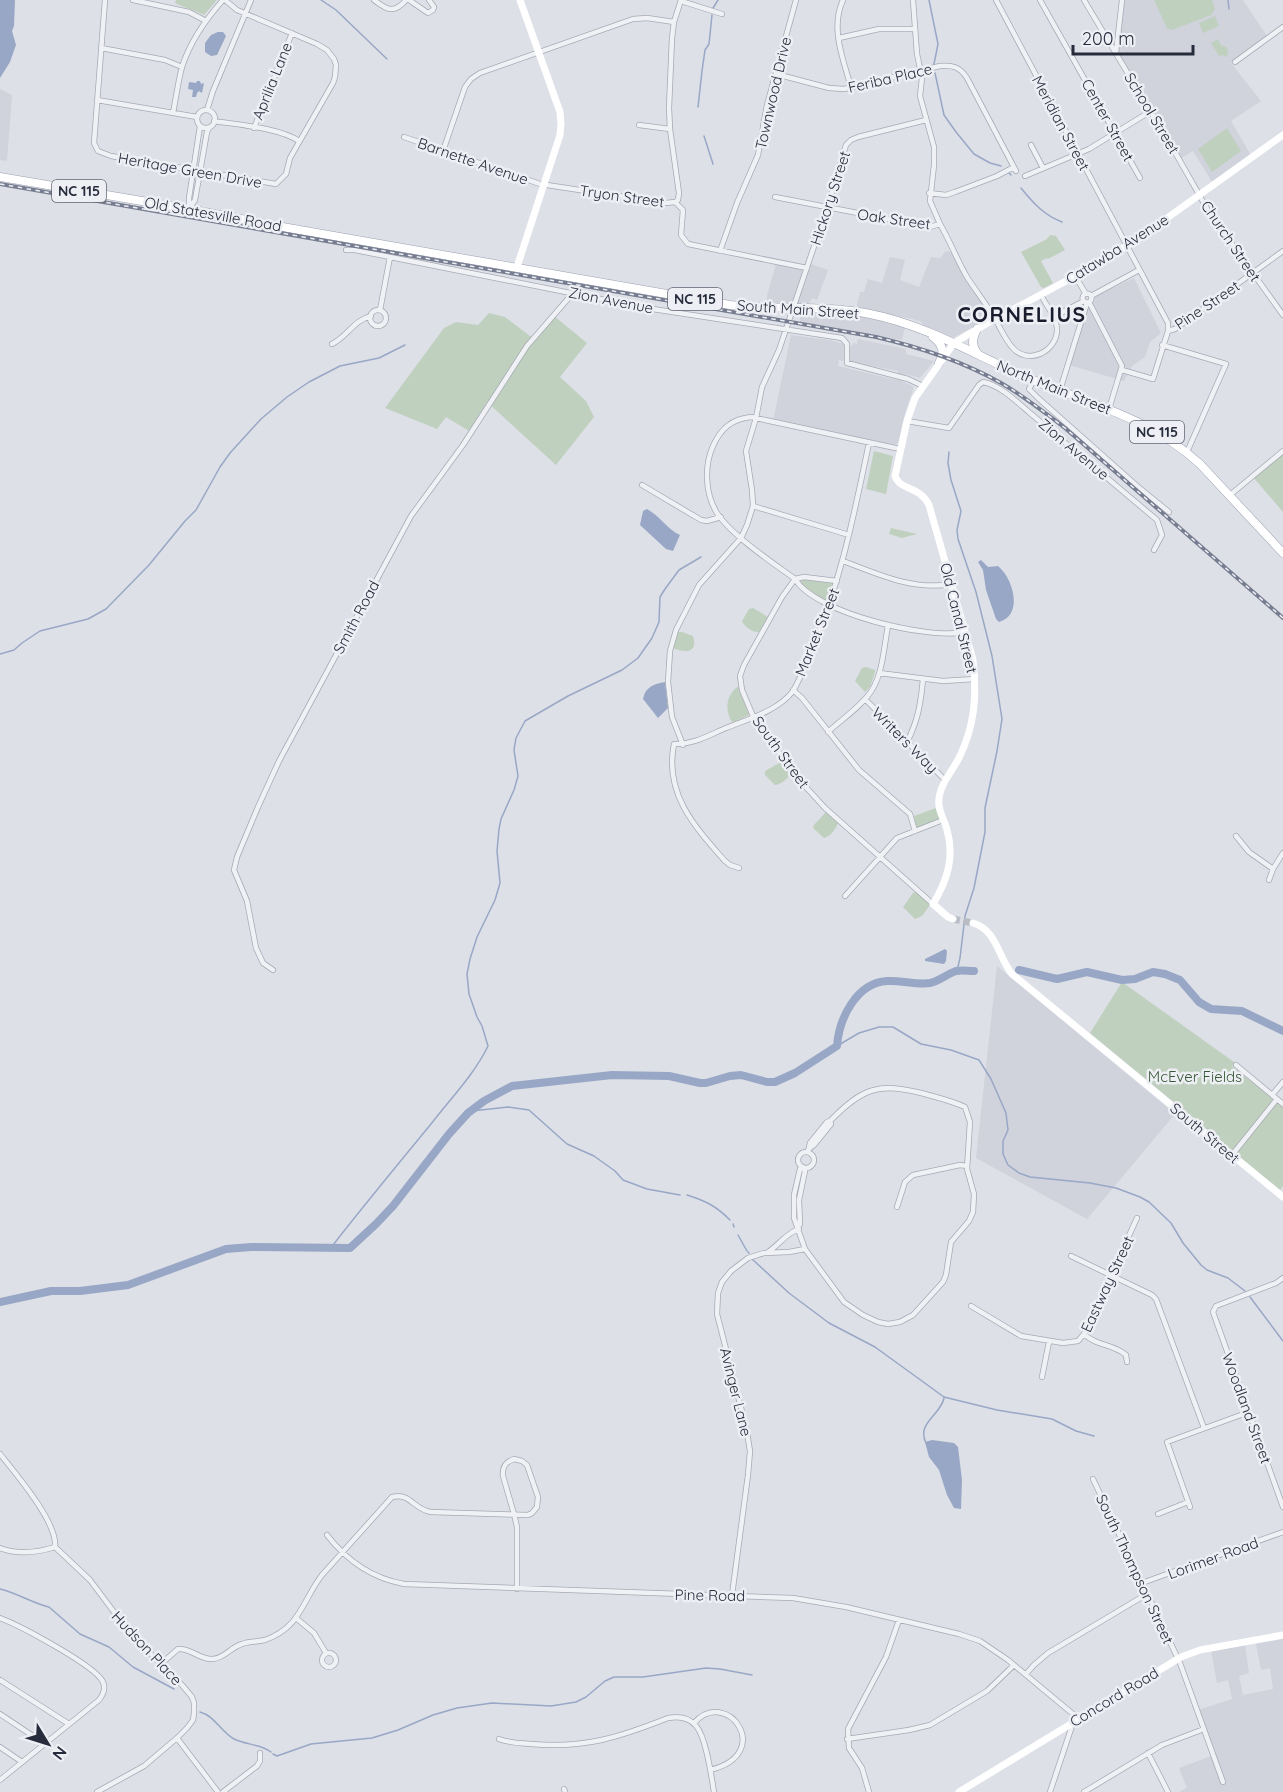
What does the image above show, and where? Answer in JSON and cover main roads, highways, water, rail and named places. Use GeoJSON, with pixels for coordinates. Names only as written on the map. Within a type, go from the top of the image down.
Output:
{"type":"FeatureCollection","features":[{"type":"Feature","properties":{"kind":"main road","name":"Old Statesville Road"},"geometry":{"type":"LineString","coordinates":[[0,177],[425,252]]}},
{"type":"Feature","properties":{"kind":"main road","name":"South Main Street"},"geometry":{"type":"LineString","coordinates":[[425,252],[730,305],[864,313],[898,321],[954,343]]}},
{"type":"Feature","properties":{"kind":"main road"},"geometry":{"type":"LineString","coordinates":[[977,329],[972,345],[979,356]]}},
{"type":"Feature","properties":{"kind":"main road"},"geometry":{"type":"LineString","coordinates":[[924,331],[942,346],[943,356],[939,363]]}},
{"type":"Feature","properties":{"kind":"main road","name":"North Main Street"},"geometry":{"type":"LineString","coordinates":[[954,343],[1034,380],[1109,409],[1155,430],[1187,452],[1283,553]]}},
{"type":"Feature","properties":{"kind":"water"},"geometry":{"type":"Polygon","coordinates":[[[0,0],[15,0],[12,31],[16,45],[10,62],[0,78],[0,0]]]}},
{"type":"Feature","properties":{"kind":"water"},"geometry":{"type":"Polygon","coordinates":[[[223,32],[226,36],[217,55],[211,56],[205,52],[205,43],[211,35],[223,32]]]}},
{"type":"Feature","properties":{"kind":"water"},"geometry":{"type":"Polygon","coordinates":[[[197,81],[204,83],[202,93],[199,91],[196,97],[192,97],[193,90],[188,89],[189,82],[196,83],[197,81]]]}},
{"type":"Feature","properties":{"kind":"water"},"geometry":{"type":"Polygon","coordinates":[[[647,509],[680,535],[673,551],[666,549],[640,525],[643,511],[647,509]]]}},
{"type":"Feature","properties":{"kind":"water"},"geometry":{"type":"Polygon","coordinates":[[[981,560],[988,567],[998,566],[1012,587],[1014,604],[1007,618],[999,622],[986,590],[983,570],[978,562],[981,560]]]}},
{"type":"Feature","properties":{"kind":"water"},"geometry":{"type":"Polygon","coordinates":[[[665,682],[668,708],[658,718],[643,699],[651,687],[665,682]]]}},
{"type":"Feature","properties":{"kind":"water"},"geometry":{"type":"Polygon","coordinates":[[[945,949],[947,951],[944,964],[925,961],[925,959],[945,949]]]}},
{"type":"Feature","properties":{"kind":"water"},"geometry":{"type":"Polygon","coordinates":[[[932,1440],[954,1443],[958,1447],[962,1480],[961,1509],[954,1508],[939,1470],[929,1457],[925,1442],[932,1440]]]}},
{"type":"Feature","properties":{"kind":"waterway"},"geometry":{"type":"LineString","coordinates":[[321,0],[336,10],[387,59]]}},
{"type":"Feature","properties":{"kind":"waterway"},"geometry":{"type":"LineString","coordinates":[[713,8],[718,0]]}},
{"type":"Feature","properties":{"kind":"waterway"},"geometry":{"type":"LineString","coordinates":[[929,0],[938,44],[934,64]]}},
{"type":"Feature","properties":{"kind":"waterway"},"geometry":{"type":"LineString","coordinates":[[1228,0],[1229,9]]}},
{"type":"Feature","properties":{"kind":"waterway"},"geometry":{"type":"LineString","coordinates":[[698,107],[712,15]]}},
{"type":"Feature","properties":{"kind":"waterway"},"geometry":{"type":"LineString","coordinates":[[935,73],[944,115],[956,132],[974,154],[1001,166]]}},
{"type":"Feature","properties":{"kind":"waterway"},"geometry":{"type":"LineString","coordinates":[[704,136],[713,164]]}},
{"type":"Feature","properties":{"kind":"waterway"},"geometry":{"type":"LineString","coordinates":[[1021,188],[1039,208],[1062,222]]}},
{"type":"Feature","properties":{"kind":"waterway"},"geometry":{"type":"LineString","coordinates":[[0,654],[14,650],[40,631],[88,619],[106,609],[149,565],[196,510],[230,453],[261,419],[287,397],[309,382],[340,366],[379,358],[405,345]]}},
{"type":"Feature","properties":{"kind":"waterway"},"geometry":{"type":"LineString","coordinates":[[949,452],[951,480],[961,511],[957,530],[958,539],[976,592],[992,656],[1002,719],[985,808],[985,832],[974,888],[965,916],[957,971]]}},
{"type":"Feature","properties":{"kind":"waterway"},"geometry":{"type":"LineString","coordinates":[[328,1249],[476,1067],[488,1046],[469,994],[467,974],[477,937],[495,900],[500,883],[497,851],[499,829],[518,776],[514,750],[516,738],[525,721],[568,696],[622,670],[638,658],[652,638],[659,622],[660,597],[679,570],[701,557]]}},
{"type":"Feature","properties":{"kind":"waterway"},"geometry":{"type":"LineString","coordinates":[[1019,970],[1057,979],[1087,972],[1122,980],[1135,979],[1153,972],[1165,974],[1180,980],[1199,1002],[1211,1009],[1242,1011],[1283,1031]]}},
{"type":"Feature","properties":{"kind":"waterway"},"geometry":{"type":"LineString","coordinates":[[0,1302],[51,1291],[80,1291],[128,1285],[226,1249],[350,1248],[393,1206],[468,1113],[484,1101],[512,1086],[612,1075],[669,1076],[700,1083],[741,1075],[775,1082],[795,1073],[837,1046],[841,1025],[846,1014],[851,1004],[866,988],[887,981],[930,983],[956,971],[974,971]]}},
{"type":"Feature","properties":{"kind":"waterway"},"geometry":{"type":"LineString","coordinates":[[837,1046],[859,1033],[879,1027],[893,1027],[921,1044],[951,1050],[979,1060],[991,1079],[1006,1113],[1008,1130],[1003,1141],[1003,1154],[1008,1165],[1030,1177],[1090,1183],[1116,1188],[1140,1197],[1149,1202],[1171,1223],[1183,1243],[1201,1265],[1207,1270],[1228,1278],[1245,1291]]}},
{"type":"Feature","properties":{"kind":"waterway"},"geometry":{"type":"LineString","coordinates":[[472,1111],[508,1107],[529,1110],[567,1144],[594,1156],[615,1171],[623,1180],[647,1189],[680,1195]]}},
{"type":"Feature","properties":{"kind":"waterway"},"geometry":{"type":"LineString","coordinates":[[687,1195],[710,1204],[730,1220]]}},
{"type":"Feature","properties":{"kind":"waterway"},"geometry":{"type":"LineString","coordinates":[[738,1235],[747,1251]]}},
{"type":"Feature","properties":{"kind":"waterway"},"geometry":{"type":"LineString","coordinates":[[752,1259],[789,1293],[829,1323],[875,1347],[944,1397],[997,1410],[1052,1419],[1076,1431],[1094,1436]]}},
{"type":"Feature","properties":{"kind":"waterway"},"geometry":{"type":"LineString","coordinates":[[1250,1297],[1283,1341]]}},
{"type":"Feature","properties":{"kind":"waterway"},"geometry":{"type":"LineString","coordinates":[[926,1443],[924,1430],[944,1398]]}},
{"type":"Feature","properties":{"kind":"waterway"},"geometry":{"type":"LineString","coordinates":[[0,1589],[49,1607],[80,1634],[109,1647],[133,1667],[174,1689]]}},
{"type":"Feature","properties":{"kind":"waterway"},"geometry":{"type":"LineString","coordinates":[[273,1754],[277,1756],[311,1744],[372,1738],[457,1708],[492,1703],[551,1706],[576,1702],[614,1677],[643,1677],[706,1668],[752,1675]]}},
{"type":"Feature","properties":{"kind":"waterway"},"geometry":{"type":"LineString","coordinates":[[200,1712],[210,1717],[234,1739],[263,1747],[271,1752]]}},
{"type":"Feature","properties":{"kind":"tunnel"},"geometry":{"type":"LineString","coordinates":[[953,919],[973,923]]}},
{"type":"Feature","properties":{"kind":"railway"},"geometry":{"type":"LineString","coordinates":[[0,184],[876,337],[940,355],[1001,383],[1065,428],[1283,618]]}},
{"type":"Feature","properties":{"kind":"district","name":"CORNELIUS"},"geometry":{"type":"Point","coordinates":[1022,314]}},
{"type":"Feature","properties":{"kind":"park label","name":"McEver Fields"},"geometry":{"type":"Point","coordinates":[1195,1076]}}]}
